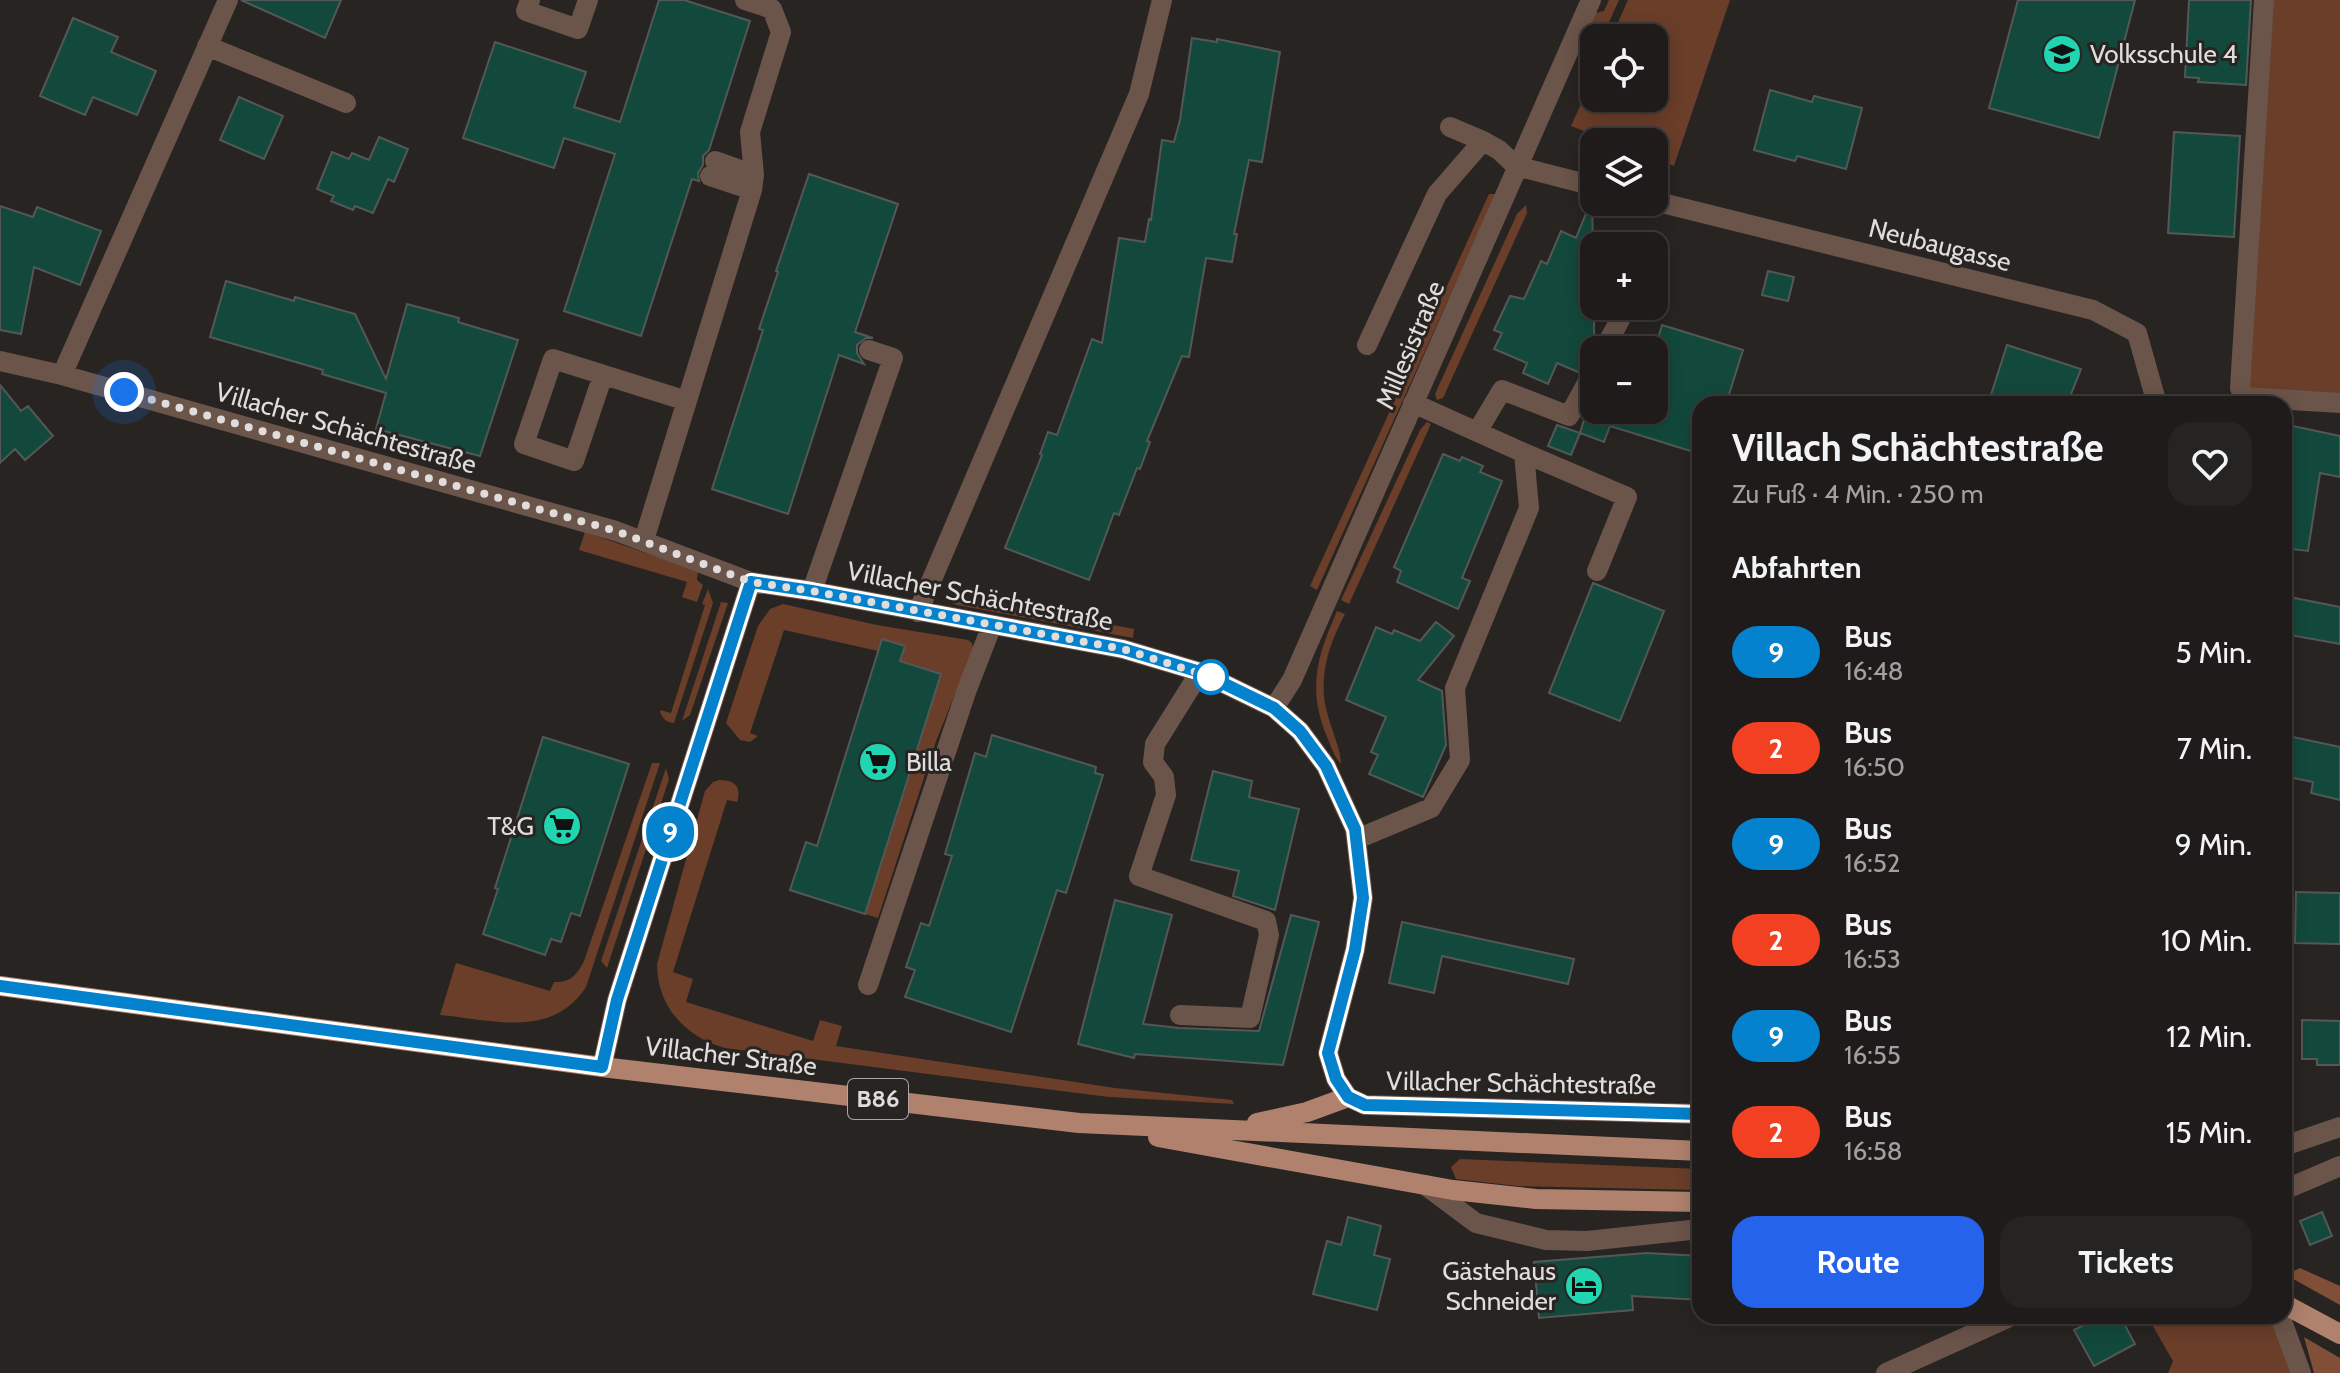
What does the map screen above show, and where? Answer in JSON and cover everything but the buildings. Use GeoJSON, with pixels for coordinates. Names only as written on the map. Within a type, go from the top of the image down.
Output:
{"type":"FeatureCollection","features":[{"type":"Feature","properties":{"kind":"main road","name":"Villacher Straße"},"geometry":{"type":"LineString","coordinates":[[0,986],[602,1067],[1079,1123],[1692,1151]]}},
{"type":"Feature","properties":{"kind":"main road"},"geometry":{"type":"LineString","coordinates":[[1222,1129],[1307,1112],[1348,1097]]}},
{"type":"Feature","properties":{"kind":"main road"},"geometry":{"type":"LineString","coordinates":[[1079,1123],[1425,1185],[1536,1199],[1692,1202]]}},
{"type":"Feature","properties":{"kind":"main road"},"geometry":{"type":"LineString","coordinates":[[2292,1308],[2332,1330]]}},
{"type":"Feature","properties":{"kind":"street"},"geometry":{"type":"LineString","coordinates":[[62,375],[228,0]]}},
{"type":"Feature","properties":{"kind":"street"},"geometry":{"type":"LineString","coordinates":[[530,0],[526,11],[578,29],[588,0]]}},
{"type":"Feature","properties":{"kind":"street"},"geometry":{"type":"LineString","coordinates":[[644,540],[753,182],[750,132],[781,32],[772,9],[745,0]]}},
{"type":"Feature","properties":{"kind":"street"},"geometry":{"type":"LineString","coordinates":[[918,612],[1139,94],[1162,0]]}},
{"type":"Feature","properties":{"kind":"street","name":"Millesistraße"},"geometry":{"type":"LineString","coordinates":[[1274,708],[1292,680],[1591,0]]}},
{"type":"Feature","properties":{"kind":"street"},"geometry":{"type":"LineString","coordinates":[[2244,396],[2240,388],[2264,0]]}},
{"type":"Feature","properties":{"kind":"street"},"geometry":{"type":"LineString","coordinates":[[207,46],[346,103]]}},
{"type":"Feature","properties":{"kind":"street"},"geometry":{"type":"LineString","coordinates":[[1450,127],[1499,150],[1516,166],[1580,182]]}},
{"type":"Feature","properties":{"kind":"street"},"geometry":{"type":"LineString","coordinates":[[1367,345],[1437,194],[1483,141]]}},
{"type":"Feature","properties":{"kind":"street"},"geometry":{"type":"LineString","coordinates":[[713,169],[753,182]]}},
{"type":"Feature","properties":{"kind":"street","name":"Neubaugasse"},"geometry":{"type":"LineString","coordinates":[[1668,204],[2093,310],[2137,333],[2155,396]]}},
{"type":"Feature","properties":{"kind":"street"},"geometry":{"type":"LineString","coordinates":[[812,591],[893,358],[869,350]]}},
{"type":"Feature","properties":{"kind":"street"},"geometry":{"type":"LineString","coordinates":[[603,375],[574,461],[524,444],[553,359],[687,401]]}},
{"type":"Feature","properties":{"kind":"street","name":"Villacher Schächtestraße"},"geometry":{"type":"LineString","coordinates":[[0,361],[62,375],[644,540],[751,582],[1123,649],[1200,672],[1274,708],[1300,731],[1326,766],[1355,829],[1363,898],[1355,950],[1328,1053],[1336,1079],[1348,1097],[1365,1105],[1692,1114]]}},
{"type":"Feature","properties":{"kind":"street"},"geometry":{"type":"LineString","coordinates":[[1477,432],[1502,390],[1569,416],[1580,396]]}},
{"type":"Feature","properties":{"kind":"street"},"geometry":{"type":"LineString","coordinates":[[2292,400],[2340,403]]}},
{"type":"Feature","properties":{"kind":"street"},"geometry":{"type":"LineString","coordinates":[[1413,403],[1627,497],[1597,571]]}},
{"type":"Feature","properties":{"kind":"street"},"geometry":{"type":"LineString","coordinates":[[1357,839],[1431,808],[1460,760],[1455,688],[1529,508],[1524,453]]}},
{"type":"Feature","properties":{"kind":"street"},"geometry":{"type":"LineString","coordinates":[[602,1067],[617,1000],[751,582]]}},
{"type":"Feature","properties":{"kind":"street"},"geometry":{"type":"LineString","coordinates":[[868,985],[966,692],[992,625]]}},
{"type":"Feature","properties":{"kind":"street"},"geometry":{"type":"LineString","coordinates":[[1180,1015],[1250,1018],[1269,935],[1266,921],[1139,876],[1166,795],[1164,777],[1153,762],[1155,744],[1200,672]]}},
{"type":"Feature","properties":{"kind":"street"},"geometry":{"type":"LineString","coordinates":[[2292,1143],[2340,1127]]}},
{"type":"Feature","properties":{"kind":"street"},"geometry":{"type":"LineString","coordinates":[[2292,1187],[2340,1166]]}},
{"type":"Feature","properties":{"kind":"street"},"geometry":{"type":"LineString","coordinates":[[1425,1185],[1476,1223],[1546,1240],[1587,1241],[1692,1230]]}},
{"type":"Feature","properties":{"kind":"street"},"geometry":{"type":"LineString","coordinates":[[1886,1373],[1994,1324]]}},
{"type":"Feature","properties":{"kind":"street"},"geometry":{"type":"LineString","coordinates":[[2283,1324],[2301,1373]]}},
{"type":"Feature","properties":{"kind":"shaded area"},"geometry":{"type":"Polygon","coordinates":[[[1609,0],[1619,0],[1608,24],[1590,24],[1595,13],[1604,11],[1609,0]]]}},
{"type":"Feature","properties":{"kind":"shaded area"},"geometry":{"type":"Polygon","coordinates":[[[1628,0],[1730,0],[1674,166],[1668,164],[1668,128],[1580,130],[1571,126],[1580,106],[1580,112],[1668,112],[1668,24],[1617,24],[1628,0]]]}},
{"type":"Feature","properties":{"kind":"shaded area"},"geometry":{"type":"Polygon","coordinates":[[[2271,0],[2340,0],[2340,396],[2249,391],[2271,0]]]}},
{"type":"Feature","properties":{"kind":"shaded area"},"geometry":{"type":"Polygon","coordinates":[[[1489,194],[1496,194],[1317,590],[1310,586],[1489,194]]]}},
{"type":"Feature","properties":{"kind":"shaded area"},"geometry":{"type":"Polygon","coordinates":[[[1526,205],[1527,213],[1443,398],[1437,400],[1435,394],[1517,214],[1526,205]]]}},
{"type":"Feature","properties":{"kind":"shaded area"},"geometry":{"type":"Polygon","coordinates":[[[1427,422],[1431,424],[1349,604],[1341,600],[1420,430],[1427,422]]]}},
{"type":"Feature","properties":{"kind":"shaded area"},"geometry":{"type":"Polygon","coordinates":[[[585,532],[698,571],[697,580],[703,585],[697,602],[682,597],[687,582],[579,550],[585,532]]]}},
{"type":"Feature","properties":{"kind":"shaded area"},"geometry":{"type":"Polygon","coordinates":[[[708,589],[713,603],[674,723],[666,721],[660,710],[671,713],[708,589]]]}},
{"type":"Feature","properties":{"kind":"shaded area"},"geometry":{"type":"Polygon","coordinates":[[[943,593],[1134,629],[1133,638],[957,605],[949,602],[943,593]]]}},
{"type":"Feature","properties":{"kind":"shaded area"},"geometry":{"type":"Polygon","coordinates":[[[721,602],[728,603],[690,715],[682,721],[721,602]]]}},
{"type":"Feature","properties":{"kind":"shaded area"},"geometry":{"type":"Polygon","coordinates":[[[783,604],[972,643],[973,649],[936,741],[878,918],[865,914],[941,674],[900,661],[905,646],[883,639],[878,651],[784,630],[750,733],[758,736],[750,742],[740,740],[726,723],[758,626],[770,609],[783,604]]]}},
{"type":"Feature","properties":{"kind":"shaded area"},"geometry":{"type":"Polygon","coordinates":[[[1337,611],[1345,614],[1329,651],[1324,689],[1341,764],[1321,719],[1316,688],[1324,643],[1337,611]]]}},
{"type":"Feature","properties":{"kind":"shaded area"},"geometry":{"type":"Polygon","coordinates":[[[652,763],[660,763],[586,987],[572,1003],[556,1014],[539,1020],[501,1022],[440,1015],[456,963],[550,991],[554,982],[564,981],[576,974],[584,961],[652,763]]]}},
{"type":"Feature","properties":{"kind":"shaded area"},"geometry":{"type":"Polygon","coordinates":[[[666,768],[669,779],[607,968],[601,961],[666,768]]]}},
{"type":"Feature","properties":{"kind":"shaded area"},"geometry":{"type":"Polygon","coordinates":[[[719,780],[736,785],[739,792],[737,802],[727,800],[673,972],[693,979],[686,1002],[813,1041],[820,1020],[842,1026],[836,1046],[1115,1088],[1232,1100],[1234,1104],[1109,1097],[725,1048],[698,1036],[676,1018],[668,1006],[658,979],[657,964],[705,791],[719,780]]]}},
{"type":"Feature","properties":{"kind":"shaded area"},"geometry":{"type":"Polygon","coordinates":[[[1460,1159],[1692,1169],[1692,1190],[1518,1186],[1456,1179],[1451,1167],[1460,1159]]]}},
{"type":"Feature","properties":{"kind":"shaded area"},"geometry":{"type":"Polygon","coordinates":[[[2300,1268],[2340,1286],[2340,1305],[2292,1278],[2292,1272],[2300,1268]]]}},
{"type":"Feature","properties":{"kind":"shaded area"},"geometry":{"type":"Polygon","coordinates":[[[2152,1324],[2277,1324],[2291,1373],[2168,1373],[2173,1361],[2152,1324]]]}},
{"type":"Feature","properties":{"kind":"shaded area"},"geometry":{"type":"Polygon","coordinates":[[[2304,1337],[2340,1358],[2340,1373],[2314,1373],[2304,1337]]]}},
{"type":"Feature","properties":{"kind":"bus line","name":"9"},"geometry":{"type":"LineString","coordinates":[[0,986],[602,1067],[617,1000],[751,582],[1123,649],[1200,672],[1274,708],[1300,731],[1326,766],[1355,829],[1363,898],[1355,950],[1328,1053],[1336,1079],[1348,1097],[1365,1105],[1692,1114]]}},
{"type":"Feature","properties":{"kind":"place","name":"Volksschule 4"},"geometry":{"type":"Point","coordinates":[2062,54]}},
{"type":"Feature","properties":{"kind":"place","name":"Billa"},"geometry":{"type":"Point","coordinates":[878,762]}},
{"type":"Feature","properties":{"kind":"place","name":"T&G"},"geometry":{"type":"Point","coordinates":[562,826]}},
{"type":"Feature","properties":{"kind":"place","name":"Gästehaus Schneider"},"geometry":{"type":"Point","coordinates":[1584,1286]}},
{"type":"Feature","properties":{"kind":"route"},"geometry":{"type":"LineString","coordinates":[[124,392],[616,531],[751,582],[1123,649],[1211,677]]}}]}
